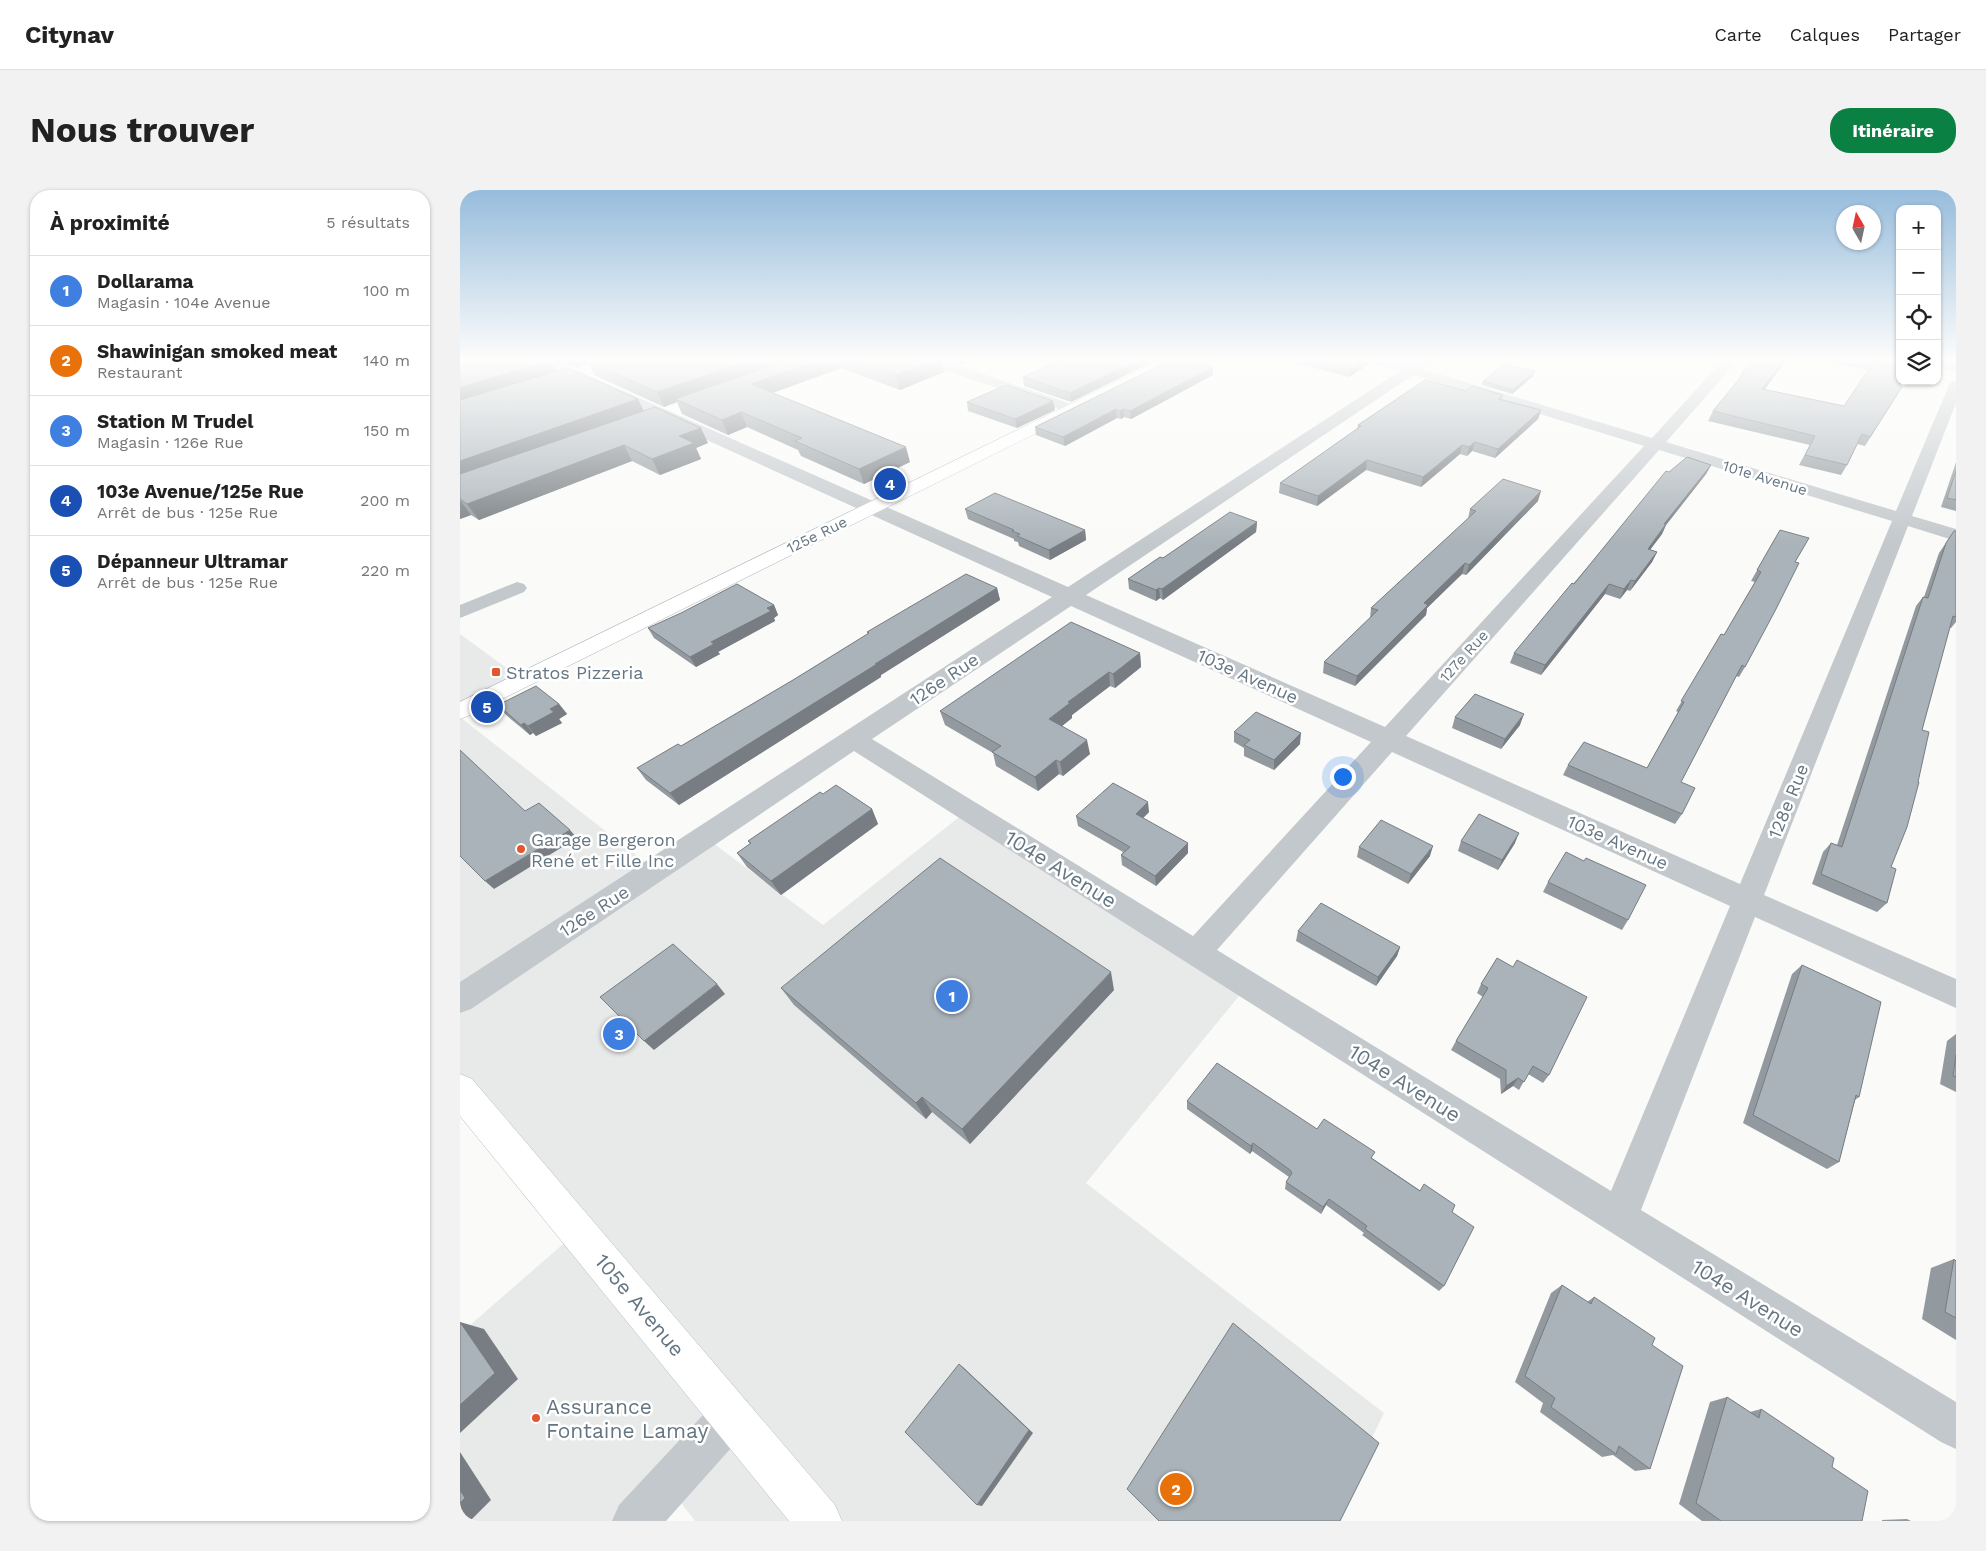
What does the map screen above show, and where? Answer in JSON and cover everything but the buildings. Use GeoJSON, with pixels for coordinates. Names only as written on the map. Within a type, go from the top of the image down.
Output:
{"type":"FeatureCollection","features":[{"type":"Feature","properties":{"kind":"main road","name":"125e Rue"},"geometry":{"type":"LineString","coordinates":[[460,711],[1046,421]]}},
{"type":"Feature","properties":{"kind":"main road","name":"105e Avenue"},"geometry":{"type":"LineString","coordinates":[[460,1090],[820,1521]]}},
{"type":"Feature","properties":{"kind":"street","name":"103e Avenue"},"geometry":{"type":"LineString","coordinates":[[678,421],[1956,994]]}},
{"type":"Feature","properties":{"kind":"street","name":"126e Rue"},"geometry":{"type":"LineString","coordinates":[[460,999],[1332,421]]}},
{"type":"Feature","properties":{"kind":"street","name":"101e Avenue"},"geometry":{"type":"LineString","coordinates":[[1603,421],[1904,513],[1956,536]]}},
{"type":"Feature","properties":{"kind":"street","name":"127e Rue"},"geometry":{"type":"LineString","coordinates":[[1196,953],[1676,421]]}},
{"type":"Feature","properties":{"kind":"street","name":"128e Rue"},"geometry":{"type":"LineString","coordinates":[[1619,1217],[1941,421]]}},
{"type":"Feature","properties":{"kind":"street","name":"101e Avenue"},"geometry":{"type":"LineString","coordinates":[[1904,513],[1956,521]]}},
{"type":"Feature","properties":{"kind":"street"},"geometry":{"type":"LineString","coordinates":[[460,612],[517,588]]}},
{"type":"Feature","properties":{"kind":"street","name":"104e Avenue"},"geometry":{"type":"LineString","coordinates":[[853,739],[1956,1427]]}},
{"type":"Feature","properties":{"kind":"street"},"geometry":{"type":"LineString","coordinates":[[635,1521],[732,1415]]}},
{"type":"Feature","properties":{"kind":"shaded area"},"geometry":{"type":"Polygon","coordinates":[[[460,634],[523,680],[460,711],[460,634]]]}},
{"type":"Feature","properties":{"kind":"shaded area"},"geometry":{"type":"Polygon","coordinates":[[[460,717],[655,870],[705,837],[823,925],[968,810],[1248,985],[1086,1183],[1384,1413],[1332,1521],[695,1521],[668,1486],[635,1521],[460,1521],[460,1334],[578,1231],[460,1090],[460,717]]]}},
{"type":"Feature","properties":{"kind":"place","name":"103e Avenue/125e Rue"},"geometry":{"type":"Point","coordinates":[890,484]}},
{"type":"Feature","properties":{"kind":"place","name":"Stratos Pizzeria"},"geometry":{"type":"Point","coordinates":[496,672]}},
{"type":"Feature","properties":{"kind":"place","name":"Dépanneur Ultramar"},"geometry":{"type":"Point","coordinates":[487,707]}},
{"type":"Feature","properties":{"kind":"place","name":"Garage Bergeron René et Fille Inc"},"geometry":{"type":"Point","coordinates":[521,849]}},
{"type":"Feature","properties":{"kind":"place","name":"Dollarama"},"geometry":{"type":"Point","coordinates":[952,996]}},
{"type":"Feature","properties":{"kind":"place","name":"Station M Trudel"},"geometry":{"type":"Point","coordinates":[619,1034]}},
{"type":"Feature","properties":{"kind":"place","name":"Assurance Fontaine Lamay"},"geometry":{"type":"Point","coordinates":[536,1418]}},
{"type":"Feature","properties":{"kind":"place","name":"Shawinigan smoked meat"},"geometry":{"type":"Point","coordinates":[1176,1489]}}]}
